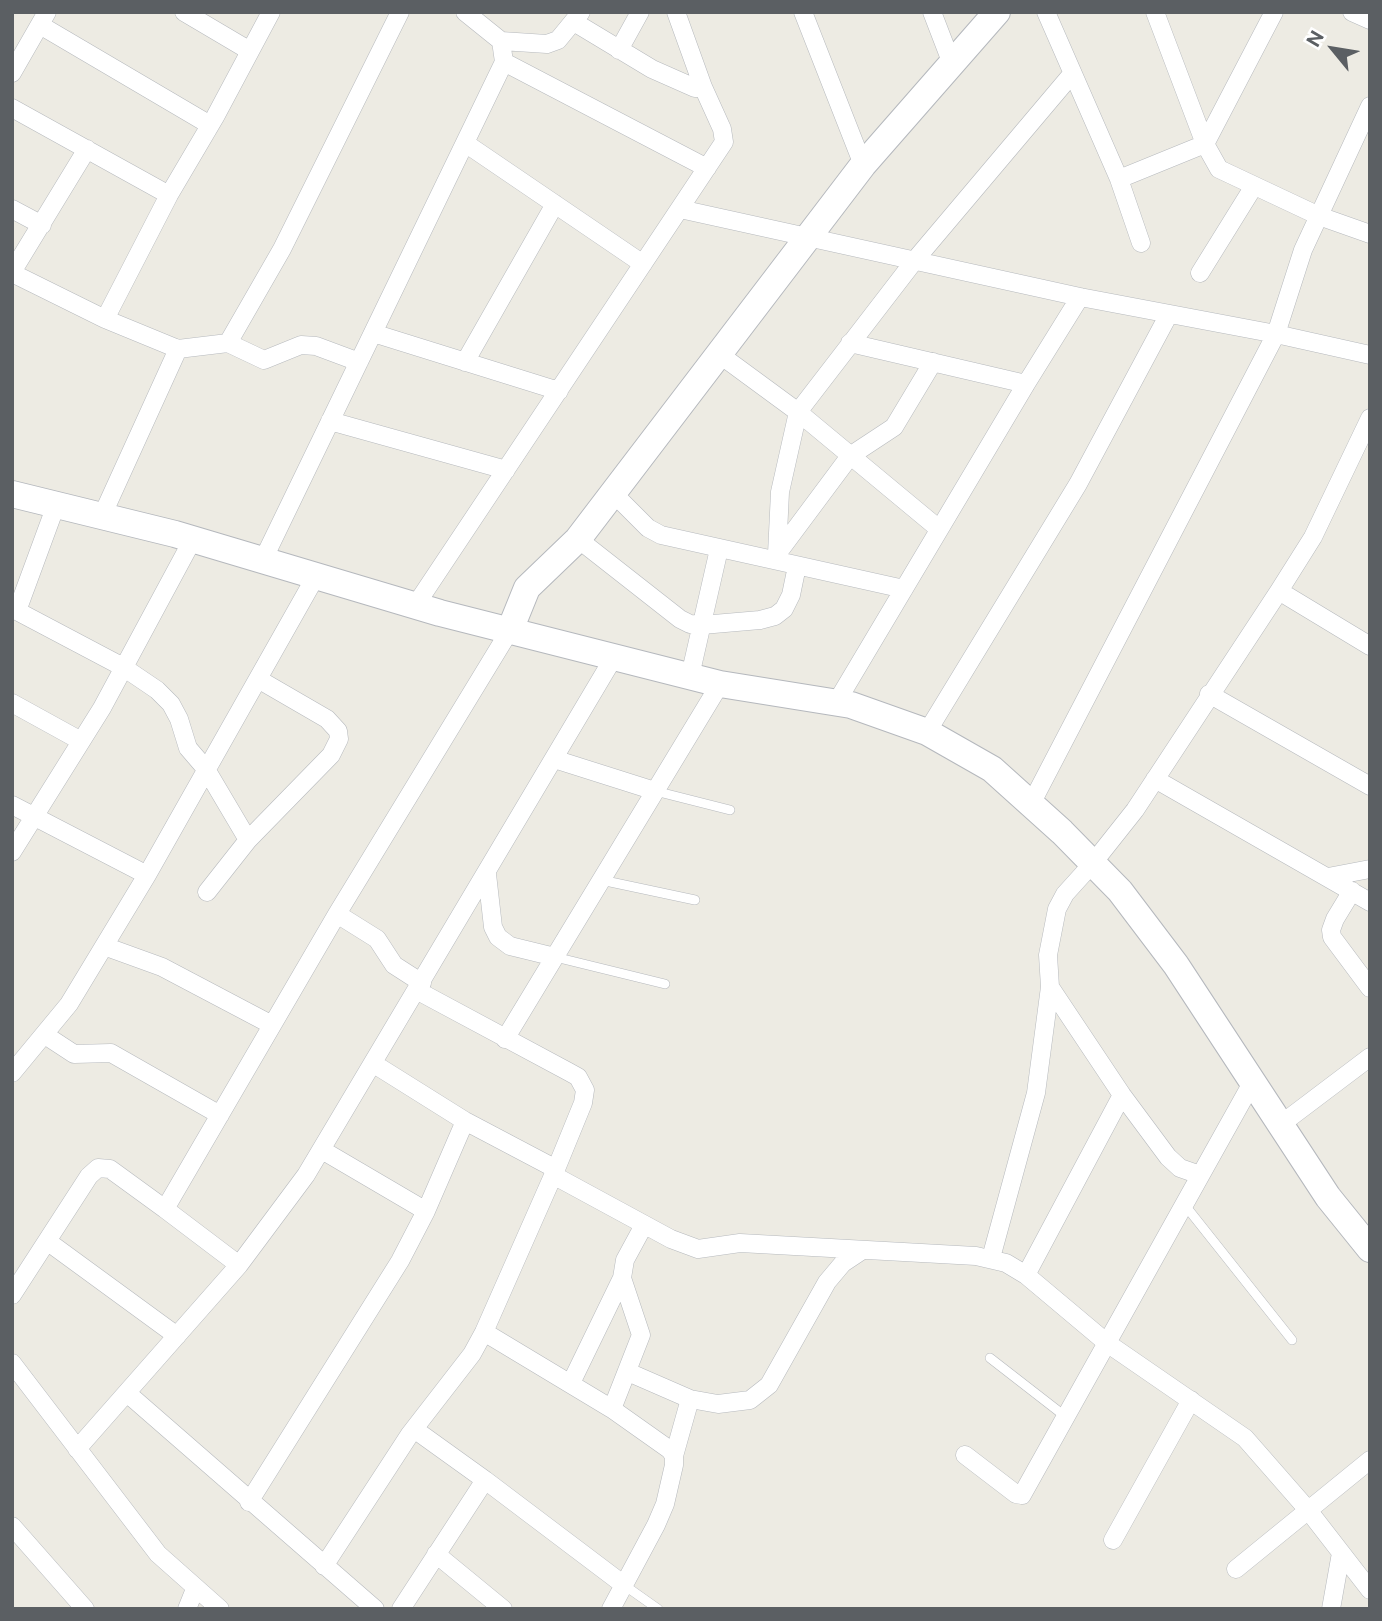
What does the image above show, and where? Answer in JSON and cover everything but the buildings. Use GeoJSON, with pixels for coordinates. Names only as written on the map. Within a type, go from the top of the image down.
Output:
{"type":"FeatureCollection","features":[{"type":"Feature","properties":{"kind":"street"},"geometry":{"type":"LineString","coordinates":[[184,12],[250,51]]}},
{"type":"Feature","properties":{"kind":"street"},"geometry":{"type":"LineString","coordinates":[[105,319],[169,195],[271,12]]}},
{"type":"Feature","properties":{"kind":"street"},"geometry":{"type":"LineString","coordinates":[[619,50],[640,12]]}},
{"type":"Feature","properties":{"kind":"street"},"geometry":{"type":"LineString","coordinates":[[415,606],[724,139],[676,12]]}},
{"type":"Feature","properties":{"kind":"street"},"geometry":{"type":"LineString","coordinates":[[803,12],[863,164]]}},
{"type":"Feature","properties":{"kind":"street"},"geometry":{"type":"LineString","coordinates":[[932,12],[952,64]]}},
{"type":"Feature","properties":{"kind":"street"},"geometry":{"type":"LineString","coordinates":[[165,1209],[337,914],[510,630],[527,588],[578,539],[863,164],[997,12]]}},
{"type":"Feature","properties":{"kind":"street"},"geometry":{"type":"LineString","coordinates":[[1046,12],[1119,179],[1141,243]]}},
{"type":"Feature","properties":{"kind":"street"},"geometry":{"type":"LineString","coordinates":[[1155,12],[1205,144],[1219,169],[1319,216],[1370,234]]}},
{"type":"Feature","properties":{"kind":"street"},"geometry":{"type":"LineString","coordinates":[[1119,179],[1205,144],[1274,12]]}},
{"type":"Feature","properties":{"kind":"street"},"geometry":{"type":"LineString","coordinates":[[1352,12],[1370,20]]}},
{"type":"Feature","properties":{"kind":"street"},"geometry":{"type":"LineString","coordinates":[[468,13],[501,41],[547,44],[558,40],[578,17],[619,50],[674,79],[695,88],[703,87]]}},
{"type":"Feature","properties":{"kind":"street"},"geometry":{"type":"LineString","coordinates":[[228,343],[282,249],[392,15]]}},
{"type":"Feature","properties":{"kind":"street"},"geometry":{"type":"LineString","coordinates":[[12,73],[44,19],[210,125]]}},
{"type":"Feature","properties":{"kind":"street"},"geometry":{"type":"LineString","coordinates":[[263,560],[504,62],[501,41]]}},
{"type":"Feature","properties":{"kind":"street"},"geometry":{"type":"LineString","coordinates":[[504,62],[707,168]]}},
{"type":"Feature","properties":{"kind":"street"},"geometry":{"type":"LineString","coordinates":[[775,557],[780,492],[798,412],[915,260],[1072,74]]}},
{"type":"Feature","properties":{"kind":"street"},"geometry":{"type":"LineString","coordinates":[[1031,804],[1276,334],[1303,250],[1370,106]]}},
{"type":"Feature","properties":{"kind":"street"},"geometry":{"type":"LineString","coordinates":[[12,108],[169,195]]}},
{"type":"Feature","properties":{"kind":"street"},"geometry":{"type":"LineString","coordinates":[[465,143],[643,264]]}},
{"type":"Feature","properties":{"kind":"street"},"geometry":{"type":"LineString","coordinates":[[87,149],[12,272],[105,319],[178,349],[228,343],[264,360],[301,345],[316,346],[359,362]]}},
{"type":"Feature","properties":{"kind":"street"},"geometry":{"type":"LineString","coordinates":[[1200,273],[1254,186]]}},
{"type":"Feature","properties":{"kind":"street"},"geometry":{"type":"LineString","coordinates":[[465,362],[555,204]]}},
{"type":"Feature","properties":{"kind":"street"},"geometry":{"type":"LineString","coordinates":[[12,209],[42,225]]}},
{"type":"Feature","properties":{"kind":"street"},"geometry":{"type":"LineString","coordinates":[[680,209],[1080,297],[1276,334],[1370,355]]}},
{"type":"Feature","properties":{"kind":"street"},"geometry":{"type":"LineString","coordinates":[[836,703],[1080,297]]}},
{"type":"Feature","properties":{"kind":"street"},"geometry":{"type":"LineString","coordinates":[[927,732],[1079,484],[1169,314]]}},
{"type":"Feature","properties":{"kind":"street"},"geometry":{"type":"LineString","coordinates":[[373,333],[559,391]]}},
{"type":"Feature","properties":{"kind":"street"},"geometry":{"type":"LineString","coordinates":[[850,343],[1026,384]]}},
{"type":"Feature","properties":{"kind":"street"},"geometry":{"type":"LineString","coordinates":[[102,516],[178,349]]}},
{"type":"Feature","properties":{"kind":"street"},"geometry":{"type":"LineString","coordinates":[[719,354],[798,412],[939,529]]}},
{"type":"Feature","properties":{"kind":"street"},"geometry":{"type":"LineString","coordinates":[[775,557],[850,456],[894,427],[933,362]]}},
{"type":"Feature","properties":{"kind":"street"},"geometry":{"type":"LineString","coordinates":[[991,1258],[1036,1093],[1050,987],[1048,955],[1057,909],[1065,894],[1114,838],[1156,779],[1209,694],[1279,591],[1313,537],[1370,418]]}},
{"type":"Feature","properties":{"kind":"street"},"geometry":{"type":"LineString","coordinates":[[330,421],[506,470]]}},
{"type":"Feature","properties":{"kind":"street"},"geometry":{"type":"LineString","coordinates":[[613,493],[648,527],[661,535],[719,549],[775,557],[797,566],[904,589]]}},
{"type":"Feature","properties":{"kind":"street"},"geometry":{"type":"LineString","coordinates":[[12,494],[193,539],[415,606],[720,684],[851,705],[927,732],[992,769],[1120,891],[1176,965],[1328,1197],[1370,1249]]}},
{"type":"Feature","properties":{"kind":"street"},"geometry":{"type":"LineString","coordinates":[[56,505],[15,610],[124,667],[158,690],[171,704],[179,719],[188,748],[206,769],[248,840]]}},
{"type":"Feature","properties":{"kind":"street"},"geometry":{"type":"LineString","coordinates":[[12,852],[124,667],[193,539]]}},
{"type":"Feature","properties":{"kind":"street"},"geometry":{"type":"LineString","coordinates":[[578,539],[680,619],[702,625],[760,620],[775,616],[785,609],[797,566]]}},
{"type":"Feature","properties":{"kind":"street"},"geometry":{"type":"LineString","coordinates":[[690,676],[719,549]]}},
{"type":"Feature","properties":{"kind":"street"},"geometry":{"type":"LineString","coordinates":[[12,1073],[69,1004],[147,875],[316,576]]}},
{"type":"Feature","properties":{"kind":"street"},"geometry":{"type":"LineString","coordinates":[[1279,591],[1370,646]]}},
{"type":"Feature","properties":{"kind":"street"},"geometry":{"type":"LineString","coordinates":[[77,1449],[239,1265],[306,1175],[614,657]]}},
{"type":"Feature","properties":{"kind":"street"},"geometry":{"type":"LineString","coordinates":[[207,892],[248,840],[331,755],[338,739],[338,731],[327,719],[258,680]]}},
{"type":"Feature","properties":{"kind":"street"},"geometry":{"type":"LineString","coordinates":[[505,1039],[720,684]]}},
{"type":"Feature","properties":{"kind":"street"},"geometry":{"type":"LineString","coordinates":[[1209,694],[1370,786]]}},
{"type":"Feature","properties":{"kind":"street"},"geometry":{"type":"LineString","coordinates":[[12,703],[81,741]]}},
{"type":"Feature","properties":{"kind":"street"},"geometry":{"type":"LineString","coordinates":[[554,759],[654,791]]}},
{"type":"Feature","properties":{"kind":"street"},"geometry":{"type":"LineString","coordinates":[[1156,779],[1370,902]]}},
{"type":"Feature","properties":{"kind":"street"},"geometry":{"type":"LineString","coordinates":[[12,805],[147,875]]}},
{"type":"Feature","properties":{"kind":"street"},"geometry":{"type":"LineString","coordinates":[[1328,877],[1370,869]]}},
{"type":"Feature","properties":{"kind":"street"},"geometry":{"type":"LineString","coordinates":[[486,874],[493,927],[498,937],[510,946],[555,957]]}},
{"type":"Feature","properties":{"kind":"street"},"geometry":{"type":"LineString","coordinates":[[1353,891],[1335,919],[1331,930],[1332,937],[1370,988]]}},
{"type":"Feature","properties":{"kind":"street"},"geometry":{"type":"LineString","coordinates":[[324,1566],[414,1429],[472,1354],[554,1172],[583,1103],[585,1090],[583,1084],[569,1072],[505,1039],[420,987],[394,965],[377,939],[337,914]]}},
{"type":"Feature","properties":{"kind":"street"},"geometry":{"type":"LineString","coordinates":[[104,946],[162,967],[272,1025]]}},
{"type":"Feature","properties":{"kind":"street"},"geometry":{"type":"LineString","coordinates":[[1050,987],[1122,1095],[1174,1163],[1200,1175]]}},
{"type":"Feature","properties":{"kind":"street"},"geometry":{"type":"LineString","coordinates":[[45,1035],[74,1054],[111,1053],[220,1115]]}},
{"type":"Feature","properties":{"kind":"street"},"geometry":{"type":"LineString","coordinates":[[1280,1125],[1370,1057]]}},
{"type":"Feature","properties":{"kind":"street"},"geometry":{"type":"LineString","coordinates":[[374,1064],[465,1121],[644,1225],[698,1249],[740,1243],[976,1256],[1006,1263],[1026,1275],[1107,1343],[1245,1438],[1308,1510],[1370,1590]]}},
{"type":"Feature","properties":{"kind":"street"},"geometry":{"type":"LineString","coordinates":[[965,1455],[1016,1494],[1022,1495],[1252,1083]]}},
{"type":"Feature","properties":{"kind":"street"},"geometry":{"type":"LineString","coordinates":[[1026,1275],[1122,1095]]}},
{"type":"Feature","properties":{"kind":"street"},"geometry":{"type":"LineString","coordinates":[[249,1502],[400,1261],[426,1211],[465,1121]]}},
{"type":"Feature","properties":{"kind":"street"},"geometry":{"type":"LineString","coordinates":[[322,1150],[426,1211]]}},
{"type":"Feature","properties":{"kind":"street"},"geometry":{"type":"LineString","coordinates":[[12,1295],[89,1176],[97,1168],[110,1169],[239,1265]]}},
{"type":"Feature","properties":{"kind":"street"},"geometry":{"type":"LineString","coordinates":[[571,1383],[622,1278],[625,1261],[644,1225]]}},
{"type":"Feature","properties":{"kind":"street"},"geometry":{"type":"LineString","coordinates":[[47,1241],[177,1336]]}},
{"type":"Feature","properties":{"kind":"street"},"geometry":{"type":"LineString","coordinates":[[628,1372],[690,1399],[718,1404],[750,1400],[769,1385],[827,1282],[843,1263],[861,1251]]}},
{"type":"Feature","properties":{"kind":"street"},"geometry":{"type":"LineString","coordinates":[[612,1409],[641,1335],[622,1278]]}},
{"type":"Feature","properties":{"kind":"street"},"geometry":{"type":"LineString","coordinates":[[484,1332],[612,1409],[670,1450],[674,1456]]}},
{"type":"Feature","properties":{"kind":"street"},"geometry":{"type":"LineString","coordinates":[[12,1363],[158,1554],[220,1609]]}},
{"type":"Feature","properties":{"kind":"street"},"geometry":{"type":"LineString","coordinates":[[127,1393],[375,1609]]}},
{"type":"Feature","properties":{"kind":"street"},"geometry":{"type":"LineString","coordinates":[[611,1609],[656,1525],[664,1504],[690,1399]]}},
{"type":"Feature","properties":{"kind":"street"},"geometry":{"type":"LineString","coordinates":[[1113,1540],[1191,1400]]}},
{"type":"Feature","properties":{"kind":"street"},"geometry":{"type":"LineString","coordinates":[[414,1429],[624,1585]]}},
{"type":"Feature","properties":{"kind":"street"},"geometry":{"type":"LineString","coordinates":[[1236,1569],[1370,1460]]}},
{"type":"Feature","properties":{"kind":"street"},"geometry":{"type":"LineString","coordinates":[[401,1609],[485,1480]]}},
{"type":"Feature","properties":{"kind":"street"},"geometry":{"type":"LineString","coordinates":[[14,1534],[85,1609]]}},
{"type":"Feature","properties":{"kind":"street"},"geometry":{"type":"LineString","coordinates":[[1331,1609],[1342,1553]]}},
{"type":"Feature","properties":{"kind":"street"},"geometry":{"type":"LineString","coordinates":[[436,1554],[503,1609]]}},
{"type":"Feature","properties":{"kind":"street"},"geometry":{"type":"LineString","coordinates":[[187,1609],[195,1589]]}},
{"type":"Feature","properties":{"kind":"lane"},"geometry":{"type":"LineString","coordinates":[[654,791],[730,810]]}},
{"type":"Feature","properties":{"kind":"lane"},"geometry":{"type":"LineString","coordinates":[[601,880],[695,900]]}},
{"type":"Feature","properties":{"kind":"lane"},"geometry":{"type":"LineString","coordinates":[[555,957],[665,984]]}},
{"type":"Feature","properties":{"kind":"lane"},"geometry":{"type":"LineString","coordinates":[[1184,1204],[1292,1340]]}},
{"type":"Feature","properties":{"kind":"lane"},"geometry":{"type":"LineString","coordinates":[[990,1358],[1066,1417]]}},
{"type":"Feature","properties":{"kind":"lane"},"geometry":{"type":"LineString","coordinates":[[624,1585],[658,1609]]}}]}
